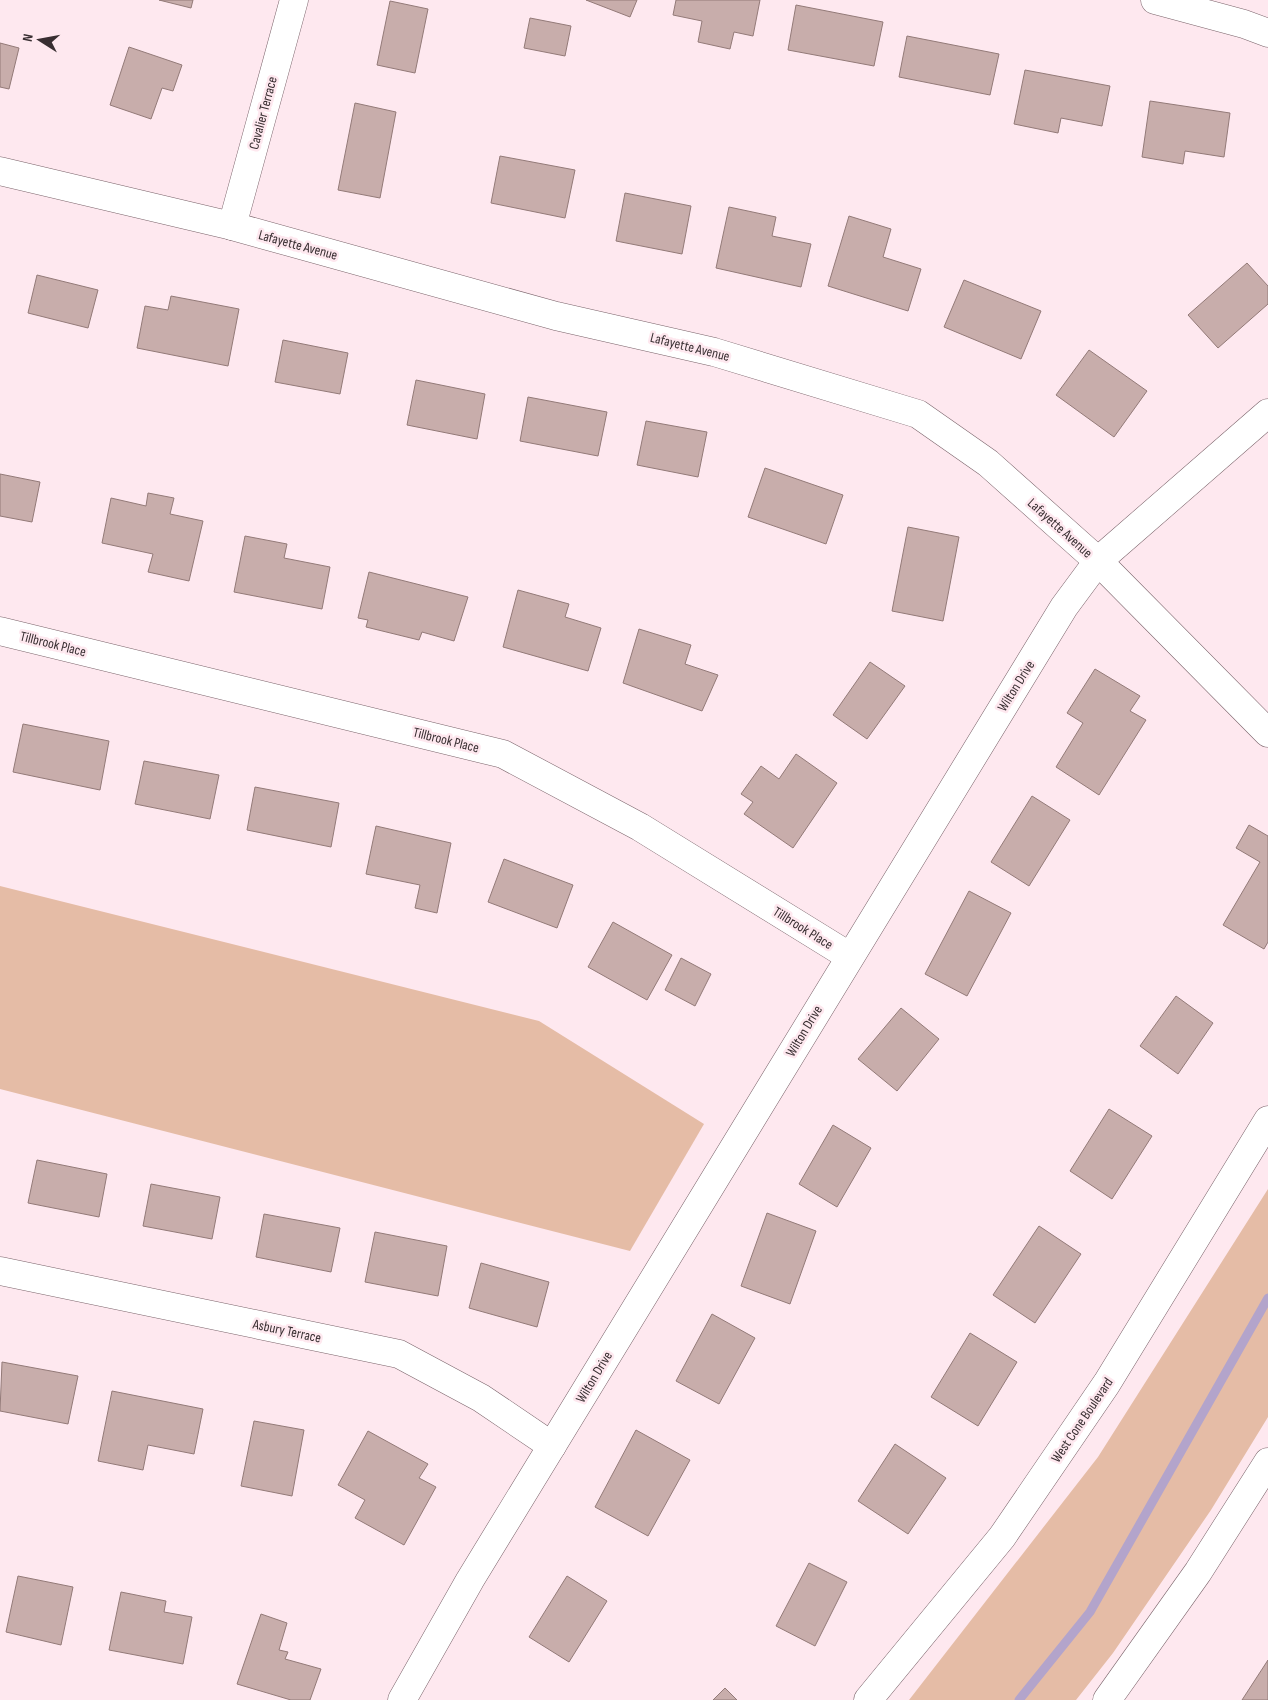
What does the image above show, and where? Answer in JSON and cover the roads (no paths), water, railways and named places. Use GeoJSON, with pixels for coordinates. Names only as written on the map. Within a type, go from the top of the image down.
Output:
{"type":"FeatureCollection","features":[{"type":"Feature","properties":{"kind":"street","name":"Cavalier Terrace"},"geometry":{"type":"LineString","coordinates":[[232,226],[294,0]]}},
{"type":"Feature","properties":{"kind":"street"},"geometry":{"type":"LineString","coordinates":[[1155,0],[1244,24],[1268,33]]}},
{"type":"Feature","properties":{"kind":"street","name":"Lafayette Avenue"},"geometry":{"type":"LineString","coordinates":[[0,171],[232,226],[556,316],[714,352],[918,414],[988,463],[1098,561],[1268,733]]}},
{"type":"Feature","properties":{"kind":"street","name":"Wilton Drive"},"geometry":{"type":"LineString","coordinates":[[402,1700],[470,1580],[849,956],[1064,607],[1098,561],[1268,413]]}},
{"type":"Feature","properties":{"kind":"street","name":"Tillbrook Place"},"geometry":{"type":"LineString","coordinates":[[0,631],[503,754],[640,827],[849,956]]}},
{"type":"Feature","properties":{"kind":"street","name":"West Cone Boulevard"},"geometry":{"type":"LineString","coordinates":[[868,1700],[1008,1528],[1107,1383],[1268,1120]]}},
{"type":"Feature","properties":{"kind":"street","name":"Asbury Terrace"},"geometry":{"type":"LineString","coordinates":[[0,1271],[399,1354],[481,1398],[552,1446]]}},
{"type":"Feature","properties":{"kind":"street"},"geometry":{"type":"LineString","coordinates":[[1107,1700],[1198,1572],[1268,1462]]}},
{"type":"Feature","properties":{"kind":"waterway"},"geometry":{"type":"LineString","coordinates":[[1019,1700],[1090,1612],[1268,1298]]}}]}
